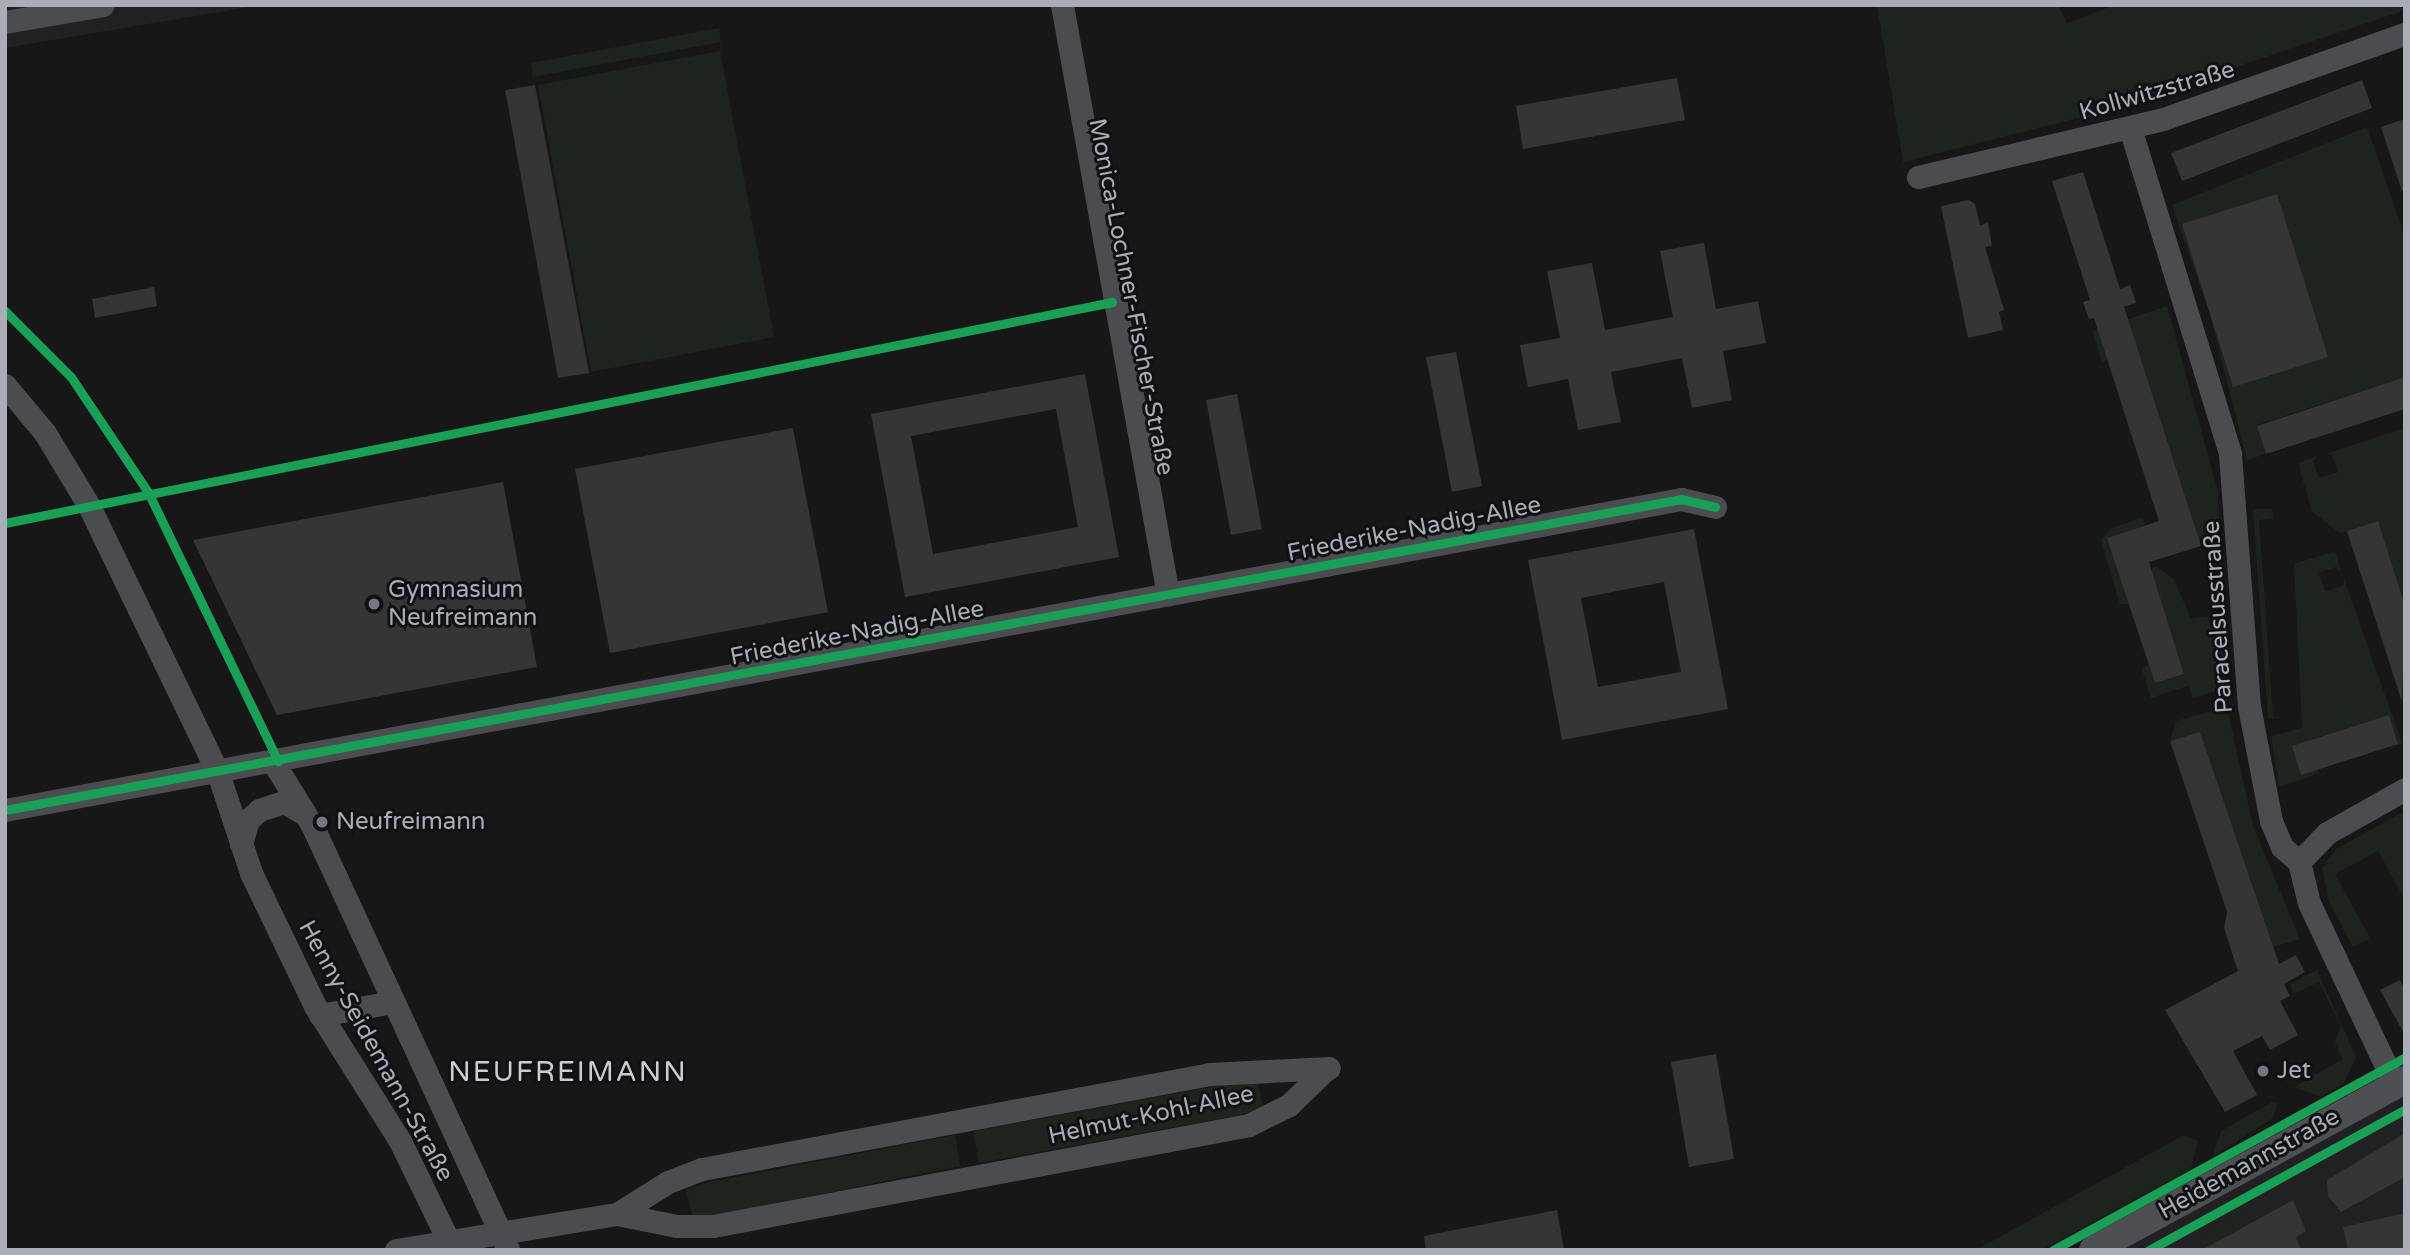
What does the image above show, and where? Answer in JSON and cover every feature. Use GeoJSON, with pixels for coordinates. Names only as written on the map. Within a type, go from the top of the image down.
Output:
{"type":"FeatureCollection","features":[{"type":"Feature","properties":{"kind":"main road","name":"Heidemannstraße"},"geometry":{"type":"LineString","coordinates":[[2093,1250],[2400,1082]]}},
{"type":"Feature","properties":{"kind":"street"},"geometry":{"type":"LineString","coordinates":[[5,22],[103,5]]}},
{"type":"Feature","properties":{"kind":"street","name":"Monica-Lochner-Fischer-Straße"},"geometry":{"type":"LineString","coordinates":[[1062,5],[1168,595]]}},
{"type":"Feature","properties":{"kind":"street","name":"Kollwitzstraße"},"geometry":{"type":"LineString","coordinates":[[1918,177],[2130,128],[2405,34]]}},
{"type":"Feature","properties":{"kind":"street","name":"Paracelsusstraße"},"geometry":{"type":"LineString","coordinates":[[2130,128],[2231,454],[2258,766],[2282,847],[2300,862],[2309,904],[2400,1082]]}},
{"type":"Feature","properties":{"kind":"street","name":"Henny-Seidemann-Straße"},"geometry":{"type":"LineString","coordinates":[[5,385],[44,433],[84,497],[218,773],[241,844],[320,1015],[400,1141],[452,1247]]}},
{"type":"Feature","properties":{"kind":"street","name":"Friederike-Nadig-Allee"},"geometry":{"type":"LineString","coordinates":[[5,810],[218,773],[1681,499],[1715,507]]}},
{"type":"Feature","properties":{"kind":"street","name":"Henny-Seidemann-Straße"},"geometry":{"type":"LineString","coordinates":[[273,762],[303,813],[505,1243]]}},
{"type":"Feature","properties":{"kind":"street"},"geometry":{"type":"LineString","coordinates":[[2300,862],[2328,833],[2405,789]]}},
{"type":"Feature","properties":{"kind":"street"},"geometry":{"type":"LineString","coordinates":[[241,844],[248,820],[258,810],[284,802],[303,813]]}},
{"type":"Feature","properties":{"kind":"street"},"geometry":{"type":"LineString","coordinates":[[320,1015],[394,1002]]}},
{"type":"Feature","properties":{"kind":"street","name":"Helmut-Kohl-Allee"},"geometry":{"type":"LineString","coordinates":[[396,1250],[505,1243],[617,1214],[668,1182],[702,1169],[1210,1074],[1329,1068],[1289,1105],[1249,1125],[713,1226],[677,1226],[617,1214]]}},
{"type":"Feature","properties":{"kind":"shaded area"},"geometry":{"type":"Polygon","coordinates":[[[5,5],[260,5],[5,48],[5,5]]]}},
{"type":"Feature","properties":{"kind":"shaded area"},"geometry":{"type":"Polygon","coordinates":[[[1877,5],[2058,5],[2067,23],[2115,5],[2405,5],[2405,10],[2102,112],[1903,162],[1877,5]]]}},
{"type":"Feature","properties":{"kind":"shaded area"},"geometry":{"type":"Polygon","coordinates":[[[719,28],[721,42],[533,77],[531,63],[719,28]]]}},
{"type":"Feature","properties":{"kind":"shaded area"},"geometry":{"type":"Polygon","coordinates":[[[720,51],[774,337],[591,372],[538,85],[720,51]]]}},
{"type":"Feature","properties":{"kind":"shaded area"},"geometry":{"type":"Polygon","coordinates":[[[2367,127],[2405,237],[2405,377],[2257,425],[2266,454],[2247,460],[2210,315],[2172,205],[2367,127]]]}},
{"type":"Feature","properties":{"kind":"shaded area"},"geometry":{"type":"Polygon","coordinates":[[[2167,306],[2218,492],[2220,541],[2201,546],[2102,343],[2107,360],[2102,363],[2093,331],[2167,306]]]}},
{"type":"Feature","properties":{"kind":"shaded area"},"geometry":{"type":"Polygon","coordinates":[[[2405,428],[2405,606],[2377,522],[2340,533],[2312,512],[2298,463],[2318,456],[2313,461],[2319,478],[2338,472],[2332,455],[2326,454],[2405,428]]]}},
{"type":"Feature","properties":{"kind":"shaded area"},"geometry":{"type":"Polygon","coordinates":[[[2253,509],[2272,509],[2273,518],[2259,520],[2273,717],[2286,718],[2268,718],[2253,509]]]}},
{"type":"Feature","properties":{"kind":"shaded area"},"geometry":{"type":"Polygon","coordinates":[[[2142,517],[2145,525],[2108,538],[2129,604],[2120,604],[2101,540],[2110,529],[2142,517]]]}},
{"type":"Feature","properties":{"kind":"shaded area"},"geometry":{"type":"Polygon","coordinates":[[[2335,551],[2341,572],[2336,567],[2319,573],[2325,591],[2343,586],[2344,579],[2402,743],[2379,755],[2398,743],[2389,715],[2292,746],[2320,773],[2279,787],[2271,736],[2302,728],[2294,564],[2335,551]]]}},
{"type":"Feature","properties":{"kind":"shaded area"},"geometry":{"type":"Polygon","coordinates":[[[2221,557],[2222,623],[2208,571],[2210,559],[2221,557]]]}},
{"type":"Feature","properties":{"kind":"shaded area"},"geometry":{"type":"Polygon","coordinates":[[[2156,566],[2174,579],[2191,619],[2207,616],[2215,638],[2224,638],[2226,688],[2193,698],[2188,686],[2151,698],[2142,670],[2148,664],[2155,683],[2184,673],[2151,569],[2156,566]]]}},
{"type":"Feature","properties":{"kind":"shaded area"},"geometry":{"type":"Polygon","coordinates":[[[2227,707],[2253,826],[2300,939],[2270,948],[2200,732],[2170,741],[2176,721],[2227,707]]]}},
{"type":"Feature","properties":{"kind":"shaded area"},"geometry":{"type":"Polygon","coordinates":[[[2405,811],[2405,900],[2378,851],[2335,874],[2370,938],[2353,947],[2329,902],[2322,868],[2336,849],[2405,811]]]}},
{"type":"Feature","properties":{"kind":"shaded area"},"geometry":{"type":"Polygon","coordinates":[[[2317,970],[2356,1057],[2344,1083],[2320,1097],[2294,1087],[2343,1059],[2335,1043],[2341,1025],[2319,982],[2294,994],[2290,984],[2317,970]]]}},
{"type":"Feature","properties":{"kind":"shaded area"},"geometry":{"type":"Polygon","coordinates":[[[1249,1080],[1258,1084],[1263,1106],[1250,1113],[979,1163],[973,1131],[1249,1080]]]}},
{"type":"Feature","properties":{"kind":"shaded area"},"geometry":{"type":"Polygon","coordinates":[[[2405,1083],[2405,1250],[2099,1250],[2405,1083]]]}},
{"type":"Feature","properties":{"kind":"shaded area"},"geometry":{"type":"Polygon","coordinates":[[[2272,1102],[2278,1103],[2273,1118],[2213,1156],[2221,1131],[2272,1102]]]}},
{"type":"Feature","properties":{"kind":"shaded area"},"geometry":{"type":"Polygon","coordinates":[[[955,1135],[960,1166],[712,1216],[692,1215],[686,1190],[710,1182],[955,1135]]]}},
{"type":"Feature","properties":{"kind":"shaded area"},"geometry":{"type":"Polygon","coordinates":[[[2184,1135],[2198,1141],[2191,1169],[2041,1250],[1976,1250],[2184,1135]]]}},
{"type":"Feature","properties":{"kind":"shaded area"},"geometry":{"type":"Polygon","coordinates":[[[2243,1210],[2251,1223],[2208,1247],[2202,1232],[2243,1210]]]}},
{"type":"Feature","properties":{"kind":"building"},"geometry":{"type":"Polygon","coordinates":[[[1677,78],[1685,120],[1523,149],[1516,106],[1677,78]]]}},
{"type":"Feature","properties":{"kind":"building"},"geometry":{"type":"Polygon","coordinates":[[[2362,80],[2372,108],[2182,181],[2171,153],[2362,80]]]}},
{"type":"Feature","properties":{"kind":"building"},"geometry":{"type":"Polygon","coordinates":[[[535,85],[589,373],[558,378],[505,90],[535,85]]]}},
{"type":"Feature","properties":{"kind":"building"},"geometry":{"type":"Polygon","coordinates":[[[2405,119],[2405,190],[2402,191],[2381,127],[2405,119]]]}},
{"type":"Feature","properties":{"kind":"building"},"geometry":{"type":"Polygon","coordinates":[[[2083,172],[2120,289],[2130,285],[2136,303],[2124,307],[2201,546],[2149,562],[2184,674],[2155,683],[2107,538],[2159,521],[2094,318],[2089,319],[2083,302],[2090,300],[2052,181],[2083,172]]]}},
{"type":"Feature","properties":{"kind":"building"},"geometry":{"type":"Polygon","coordinates":[[[2277,194],[2328,357],[2233,387],[2182,224],[2277,194]]]}},
{"type":"Feature","properties":{"kind":"building"},"geometry":{"type":"Polygon","coordinates":[[[1969,200],[1975,204],[1980,225],[1988,223],[1992,246],[1985,247],[2004,310],[1999,312],[2003,330],[1968,338],[1941,206],[1969,200]]]}},
{"type":"Feature","properties":{"kind":"building"},"geometry":{"type":"Polygon","coordinates":[[[1704,243],[1716,309],[1758,301],[1766,343],[1723,351],[1732,400],[1692,408],[1682,358],[1611,372],[1621,422],[1578,430],[1568,379],[1528,387],[1520,345],[1560,338],[1547,271],[1592,263],[1605,330],[1673,317],[1660,251],[1704,243]]]}},
{"type":"Feature","properties":{"kind":"building"},"geometry":{"type":"Polygon","coordinates":[[[154,287],[157,306],[95,318],[92,299],[154,287]]]}},
{"type":"Feature","properties":{"kind":"building"},"geometry":{"type":"Polygon","coordinates":[[[1456,352],[1482,486],[1452,492],[1426,357],[1456,352]]]}},
{"type":"Feature","properties":{"kind":"building"},"geometry":{"type":"Polygon","coordinates":[[[1085,374],[1119,557],[905,597],[871,414],[1085,374]],[[1056,409],[911,436],[933,554],[1078,527],[1056,409]]]}},
{"type":"Feature","properties":{"kind":"building"},"geometry":{"type":"Polygon","coordinates":[[[2405,377],[2405,409],[2266,454],[2257,426],[2405,377]]]}},
{"type":"Feature","properties":{"kind":"building"},"geometry":{"type":"Polygon","coordinates":[[[1237,394],[1262,529],[1231,535],[1206,400],[1237,394]]]}},
{"type":"Feature","properties":{"kind":"building"},"geometry":{"type":"Polygon","coordinates":[[[793,428],[828,612],[610,653],[575,469],[793,428]]]}},
{"type":"Feature","properties":{"kind":"building","name":"Gymnasium Neufreimann"},"geometry":{"type":"Polygon","coordinates":[[[503,482],[537,667],[277,715],[193,540],[503,482]]]}},
{"type":"Feature","properties":{"kind":"building"},"geometry":{"type":"Polygon","coordinates":[[[2378,521],[2405,606],[2402,702],[2347,531],[2378,521]]]}},
{"type":"Feature","properties":{"kind":"building"},"geometry":{"type":"Polygon","coordinates":[[[1694,529],[1728,709],[1562,740],[1528,560],[1694,529]],[[1664,582],[1581,598],[1598,687],[1681,672],[1664,582]]]}},
{"type":"Feature","properties":{"kind":"building"},"geometry":{"type":"Polygon","coordinates":[[[2389,715],[2398,744],[2301,775],[2292,746],[2389,715]]]}},
{"type":"Feature","properties":{"kind":"building"},"geometry":{"type":"Polygon","coordinates":[[[2200,732],[2279,964],[2296,955],[2305,972],[2284,984],[2290,996],[2280,1001],[2298,1035],[2270,1050],[2262,1036],[2233,1051],[2257,1095],[2225,1112],[2165,1010],[2238,971],[2224,928],[2227,912],[2170,741],[2200,732]]]}},
{"type":"Feature","properties":{"kind":"building"},"geometry":{"type":"Polygon","coordinates":[[[2400,980],[2405,990],[2405,1035],[2380,990],[2400,980]]]}},
{"type":"Feature","properties":{"kind":"building"},"geometry":{"type":"Polygon","coordinates":[[[1716,1054],[1734,1159],[1689,1167],[1671,1062],[1716,1054]]]}},
{"type":"Feature","properties":{"kind":"building"},"geometry":{"type":"Polygon","coordinates":[[[2405,1133],[2405,1177],[2341,1212],[2328,1196],[2327,1180],[2405,1133]]]}},
{"type":"Feature","properties":{"kind":"building"},"geometry":{"type":"Polygon","coordinates":[[[2293,1200],[2306,1231],[2296,1237],[2301,1250],[2202,1250],[2293,1200]]]}},
{"type":"Feature","properties":{"kind":"building"},"geometry":{"type":"Polygon","coordinates":[[[1557,1210],[1564,1250],[1426,1250],[1424,1236],[1557,1210]]]}},
{"type":"Feature","properties":{"kind":"building"},"geometry":{"type":"Polygon","coordinates":[[[2405,1213],[2405,1250],[2348,1250],[2343,1227],[2405,1213]]]}},
{"type":"Feature","properties":{"kind":"cycle path"},"geometry":{"type":"LineString","coordinates":[[5,523],[1112,302]]}},
{"type":"Feature","properties":{"kind":"cycle path"},"geometry":{"type":"LineString","coordinates":[[5,311],[71,377],[148,492],[278,761]]}},
{"type":"Feature","properties":{"kind":"cycle path"},"geometry":{"type":"LineString","coordinates":[[5,810],[1681,499],[1715,507]]}},
{"type":"Feature","properties":{"kind":"cycle path"},"geometry":{"type":"LineString","coordinates":[[2053,1250],[2405,1057]]}},
{"type":"Feature","properties":{"kind":"cycle path"},"geometry":{"type":"LineString","coordinates":[[2149,1250],[2405,1109]]}},
{"type":"Feature","properties":{"kind":"place","name":"Gymnasium Neufreimann"},"geometry":{"type":"Point","coordinates":[374,604]}},
{"type":"Feature","properties":{"kind":"place","name":"Neufreimann"},"geometry":{"type":"Point","coordinates":[322,822]}},
{"type":"Feature","properties":{"kind":"place","name":"Jet"},"geometry":{"type":"Point","coordinates":[2263,1071]}},
{"type":"Feature","properties":{"kind":"district","name":"NEUFREIMANN"},"geometry":{"type":"Point","coordinates":[568,1072]}}]}
